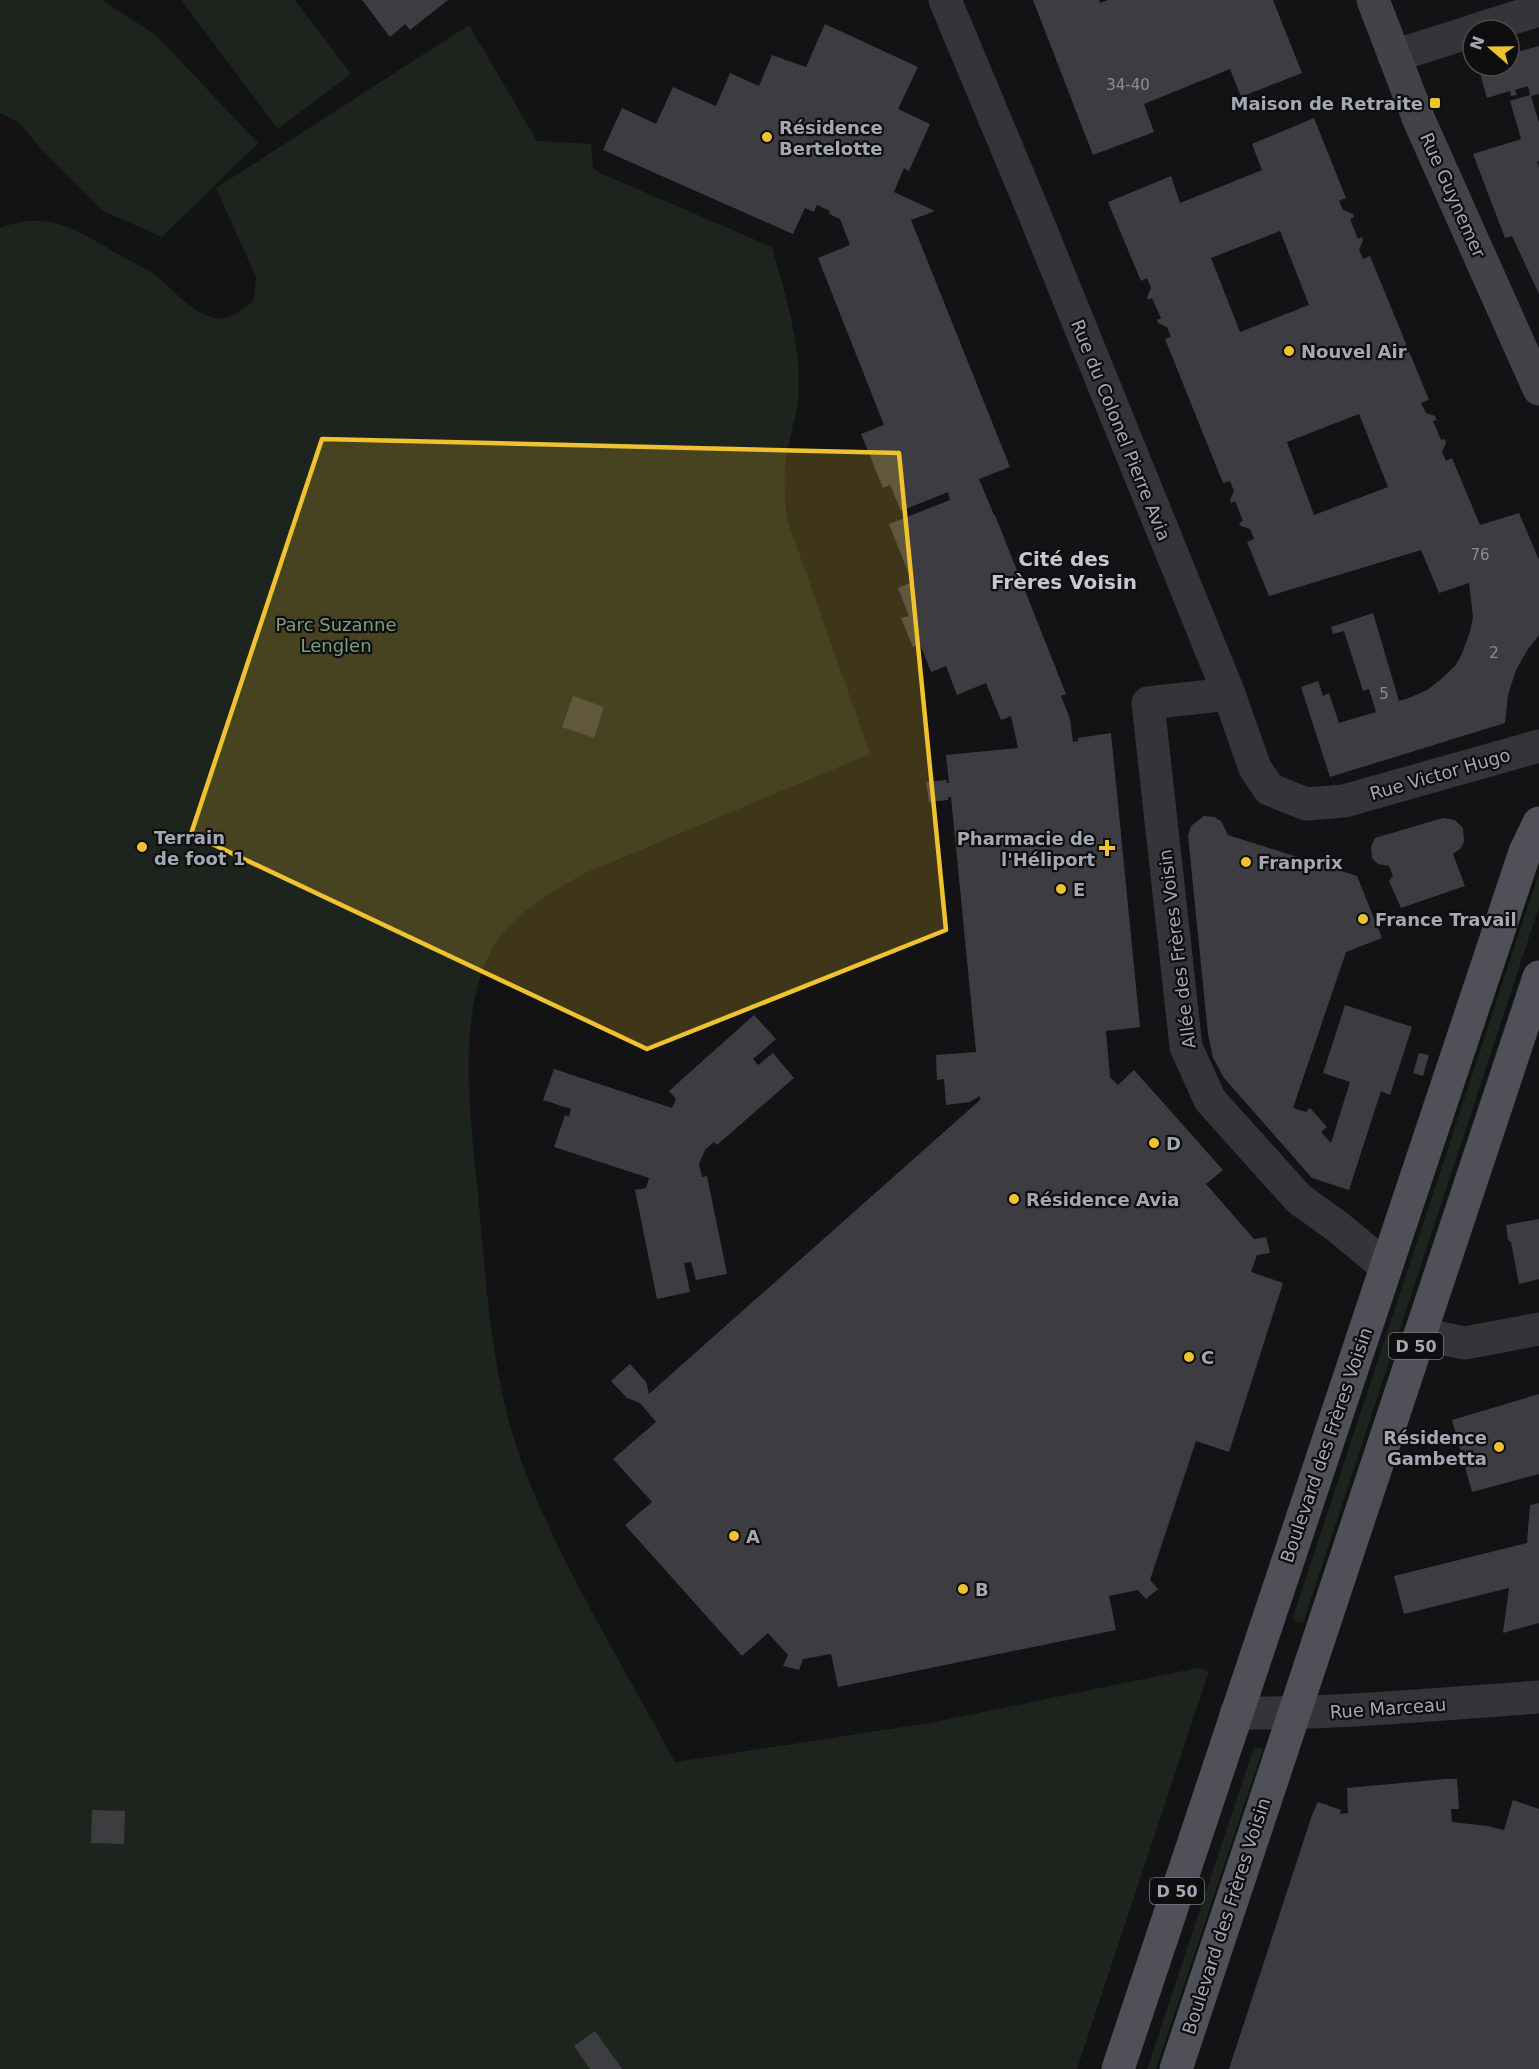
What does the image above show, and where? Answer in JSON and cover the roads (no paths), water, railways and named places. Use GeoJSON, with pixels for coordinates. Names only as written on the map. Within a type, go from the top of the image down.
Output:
{"type":"FeatureCollection","features":[{"type":"Feature","properties":{"kind":"main road","name":"Rue Guynemer"},"geometry":{"type":"LineString","coordinates":[[1372,0],[1419,120],[1539,389]]}},
{"type":"Feature","properties":{"kind":"main road","name":"Boulevard des Frères Voisin"},"geometry":{"type":"LineString","coordinates":[[1118,2069],[1520,868],[1530,839],[1539,823]]}},
{"type":"Feature","properties":{"kind":"main road","name":"Boulevard des Frères Voisin"},"geometry":{"type":"LineString","coordinates":[[1176,2069],[1539,977]]}},
{"type":"Feature","properties":{"kind":"street","name":"Rue du Colonel Pierre Avia"},"geometry":{"type":"LineString","coordinates":[[945,0],[1229,694],[1255,768],[1269,789],[1305,804],[1342,802]]}},
{"type":"Feature","properties":{"kind":"street"},"geometry":{"type":"LineString","coordinates":[[1513,18],[1539,10]]}},
{"type":"Feature","properties":{"kind":"street"},"geometry":{"type":"LineString","coordinates":[[1394,56],[1461,34]]}},
{"type":"Feature","properties":{"kind":"street","name":"Allée des Frères Voisin"},"geometry":{"type":"LineString","coordinates":[[1229,694],[1148,703],[1186,1047],[1210,1100],[1299,1199],[1338,1227],[1386,1267]]}},
{"type":"Feature","properties":{"kind":"street","name":"Rue Victor Hugo"},"geometry":{"type":"LineString","coordinates":[[1342,802],[1539,746]]}},
{"type":"Feature","properties":{"kind":"street"},"geometry":{"type":"LineString","coordinates":[[1420,1334],[1465,1343],[1539,1329]]}},
{"type":"Feature","properties":{"kind":"street","name":"Rue Marceau"},"geometry":{"type":"LineString","coordinates":[[1236,1713],[1293,1714],[1539,1697]]}},
{"type":"Feature","properties":{"kind":"place","name":"Maison de Retraite"},"geometry":{"type":"Point","coordinates":[1435,103]}},
{"type":"Feature","properties":{"kind":"place","name":"Résidence Bertelotte"},"geometry":{"type":"Point","coordinates":[767,137]}},
{"type":"Feature","properties":{"kind":"place","name":"Nouvel Air"},"geometry":{"type":"Point","coordinates":[1289,351]}},
{"type":"Feature","properties":{"kind":"place","name":"Terrain de foot 1"},"geometry":{"type":"Point","coordinates":[142,847]}},
{"type":"Feature","properties":{"kind":"place","name":"Pharmacie de l'Héliport"},"geometry":{"type":"Point","coordinates":[1107,848]}},
{"type":"Feature","properties":{"kind":"place","name":"Franprix"},"geometry":{"type":"Point","coordinates":[1246,862]}},
{"type":"Feature","properties":{"kind":"place","name":"E"},"geometry":{"type":"Point","coordinates":[1061,889]}},
{"type":"Feature","properties":{"kind":"place","name":"France Travail"},"geometry":{"type":"Point","coordinates":[1363,919]}},
{"type":"Feature","properties":{"kind":"place","name":"D"},"geometry":{"type":"Point","coordinates":[1154,1143]}},
{"type":"Feature","properties":{"kind":"place","name":"Résidence Avia"},"geometry":{"type":"Point","coordinates":[1014,1199]}},
{"type":"Feature","properties":{"kind":"place","name":"C"},"geometry":{"type":"Point","coordinates":[1189,1357]}},
{"type":"Feature","properties":{"kind":"place","name":"Résidence Gambetta"},"geometry":{"type":"Point","coordinates":[1499,1447]}},
{"type":"Feature","properties":{"kind":"place","name":"A"},"geometry":{"type":"Point","coordinates":[734,1536]}},
{"type":"Feature","properties":{"kind":"place","name":"B"},"geometry":{"type":"Point","coordinates":[963,1589]}},
{"type":"Feature","properties":{"kind":"district","name":"Cité des Frères Voisin"},"geometry":{"type":"Point","coordinates":[1064,570]}},
{"type":"Feature","properties":{"kind":"park label","name":"Parc Suzanne Lenglen"},"geometry":{"type":"Point","coordinates":[336,634]}}]}
